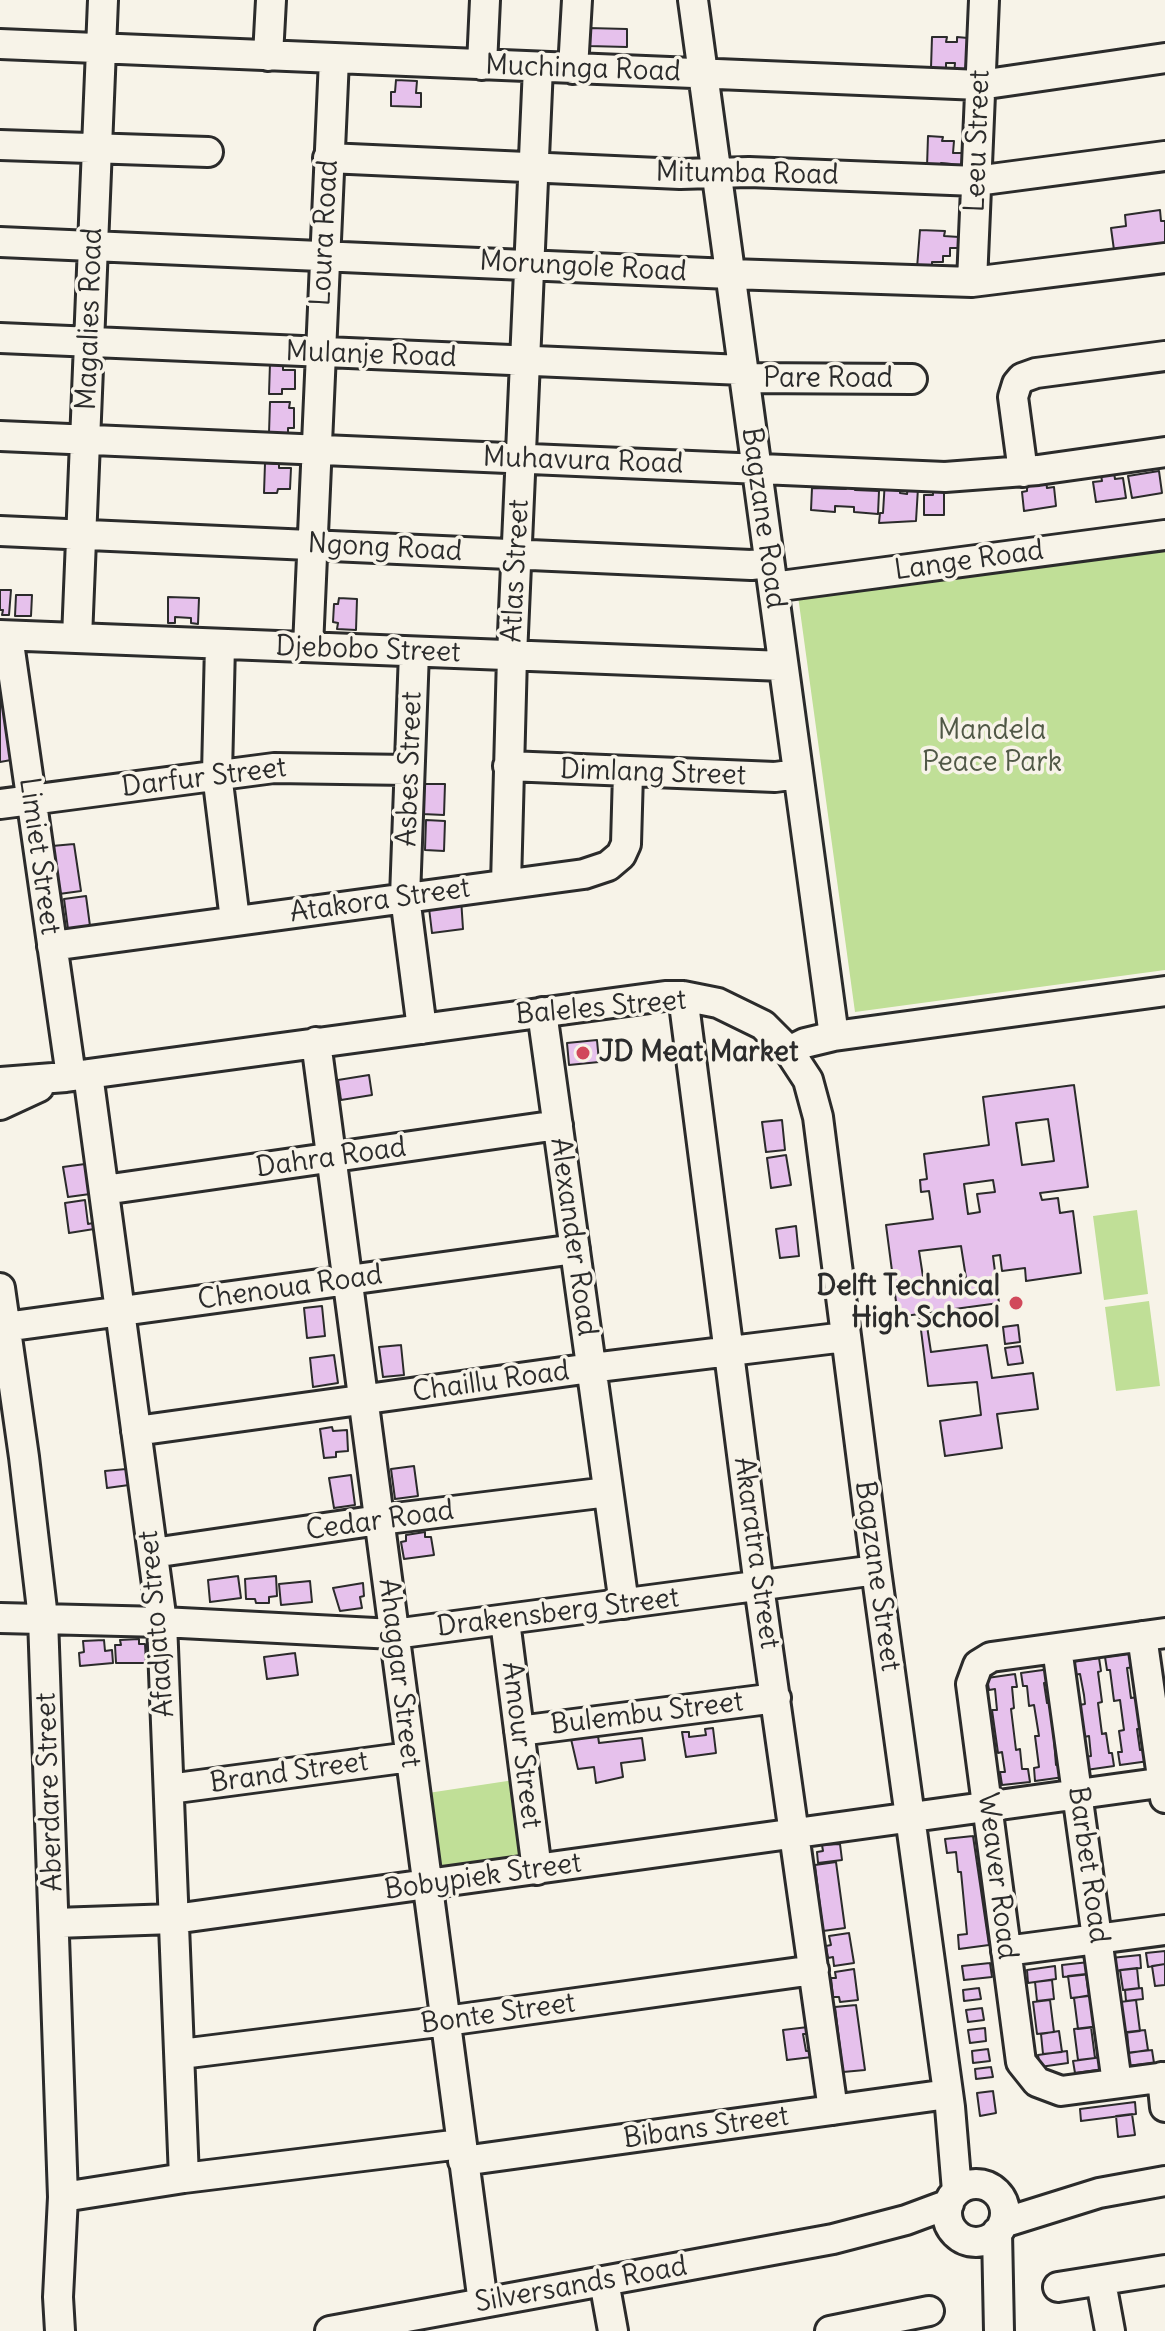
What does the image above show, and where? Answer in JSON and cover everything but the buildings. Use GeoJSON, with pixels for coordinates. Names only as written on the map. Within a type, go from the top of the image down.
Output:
{"type":"FeatureCollection","features":[{"type":"Feature","properties":{"kind":"street","name":"Magalies Road"},"geometry":{"type":"LineString","coordinates":[[77,638],[103,0]]}},
{"type":"Feature","properties":{"kind":"street"},"geometry":{"type":"LineString","coordinates":[[268,56],[271,0]]}},
{"type":"Feature","properties":{"kind":"street"},"geometry":{"type":"LineString","coordinates":[[482,65],[485,0]]}},
{"type":"Feature","properties":{"kind":"street"},"geometry":{"type":"LineString","coordinates":[[573,69],[577,0]]}},
{"type":"Feature","properties":{"kind":"street","name":"Bagzane Road"},"geometry":{"type":"LineString","coordinates":[[693,0],[834,1036]]}},
{"type":"Feature","properties":{"kind":"street","name":"Leeu Street"},"geometry":{"type":"LineString","coordinates":[[972,282],[984,0]]}},
{"type":"Feature","properties":{"kind":"street","name":"Muchinga Road"},"geometry":{"type":"LineString","coordinates":[[0,44],[980,85],[1165,58]]}},
{"type":"Feature","properties":{"kind":"street","name":"Loura Road"},"geometry":{"type":"LineString","coordinates":[[308,647],[334,59]]}},
{"type":"Feature","properties":{"kind":"street","name":"Atlas Street"},"geometry":{"type":"LineString","coordinates":[[506,884],[512,656],[538,67]]}},
{"type":"Feature","properties":{"kind":"street"},"geometry":{"type":"LineString","coordinates":[[0,145],[208,152]]}},
{"type":"Feature","properties":{"kind":"street","name":"Mitumba Road"},"geometry":{"type":"LineString","coordinates":[[328,158],[680,174],[749,172],[976,181],[1165,156]]}},
{"type":"Feature","properties":{"kind":"street","name":"Morungole Road"},"geometry":{"type":"LineString","coordinates":[[0,242],[972,282],[1165,258]]}},
{"type":"Feature","properties":{"kind":"street","name":"Mulanje Road"},"geometry":{"type":"LineString","coordinates":[[0,338],[525,360],[744,374]]}},
{"type":"Feature","properties":{"kind":"street"},"geometry":{"type":"LineString","coordinates":[[1023,472],[1013,397],[1022,378],[1036,373],[1165,356]]}},
{"type":"Feature","properties":{"kind":"street","name":"Pare Road"},"geometry":{"type":"LineString","coordinates":[[744,374],[912,379]]}},
{"type":"Feature","properties":{"kind":"street","name":"Muhavura Road"},"geometry":{"type":"LineString","coordinates":[[0,436],[945,477],[1023,472],[1165,452]]}},
{"type":"Feature","properties":{"kind":"street","name":"Ngong Road"},"geometry":{"type":"LineString","coordinates":[[0,531],[516,554],[771,575]]}},
{"type":"Feature","properties":{"kind":"street","name":"Lange Road"},"geometry":{"type":"LineString","coordinates":[[771,575],[1165,535]]}},
{"type":"Feature","properties":{"kind":"street","name":"Djebobo Street"},"geometry":{"type":"LineString","coordinates":[[4,636],[783,666]]}},
{"type":"Feature","properties":{"kind":"street","name":"Limiet Street"},"geometry":{"type":"LineString","coordinates":[[4,636],[75,1075]]}},
{"type":"Feature","properties":{"kind":"street"},"geometry":{"type":"LineString","coordinates":[[220,644],[217,774],[235,920]]}},
{"type":"Feature","properties":{"kind":"street","name":"Asbes Street"},"geometry":{"type":"LineString","coordinates":[[414,652],[405,897],[422,1029]]}},
{"type":"Feature","properties":{"kind":"street","name":"Darfur Street"},"geometry":{"type":"LineString","coordinates":[[0,804],[292,766],[409,770]]}},
{"type":"Feature","properties":{"kind":"street","name":"Dimlang Street"},"geometry":{"type":"LineString","coordinates":[[508,766],[628,773],[775,777],[798,774]]}},
{"type":"Feature","properties":{"kind":"street","name":"Atakora Street"},"geometry":{"type":"LineString","coordinates":[[52,946],[584,874],[608,866],[621,855],[626,844],[628,773]]}},
{"type":"Feature","properties":{"kind":"street"},"geometry":{"type":"LineString","coordinates":[[789,1051],[805,1043],[834,1036],[1165,991]]}},
{"type":"Feature","properties":{"kind":"street","name":"Baleles Street"},"geometry":{"type":"LineString","coordinates":[[0,1082],[75,1075],[683,996],[718,1003],[763,1025],[789,1051]]}},
{"type":"Feature","properties":{"kind":"street","name":"Akaratra Street"},"geometry":{"type":"LineString","coordinates":[[683,996],[759,1586],[833,2110]]}},
{"type":"Feature","properties":{"kind":"street","name":"Alexander Road"},"geometry":{"type":"LineString","coordinates":[[542,1012],[624,1604]]}},
{"type":"Feature","properties":{"kind":"street","name":"Ahaggar Street"},"geometry":{"type":"LineString","coordinates":[[316,1042],[483,2303]]}},
{"type":"Feature","properties":{"kind":"street","name":"Bagzane Street"},"geometry":{"type":"LineString","coordinates":[[789,1051],[808,1080],[818,1117],[949,2101],[953,2198]]}},
{"type":"Feature","properties":{"kind":"street","name":"Baleles Street"},"geometry":{"type":"LineString","coordinates":[[0,1105],[75,1075]]}},
{"type":"Feature","properties":{"kind":"street","name":"Afadjato Street"},"geometry":{"type":"LineString","coordinates":[[75,1075],[104,1190],[162,1622],[184,2178]]}},
{"type":"Feature","properties":{"kind":"street","name":"Dahra Road"},"geometry":{"type":"LineString","coordinates":[[104,1190],[558,1125]]}},
{"type":"Feature","properties":{"kind":"street","name":"Chenoua Road"},"geometry":{"type":"LineString","coordinates":[[5,1327],[575,1249]]}},
{"type":"Feature","properties":{"kind":"street","name":"Aberdare Street"},"geometry":{"type":"LineString","coordinates":[[0,1288],[43,1618],[63,2197],[58,2297],[60,2331]]}},
{"type":"Feature","properties":{"kind":"street","name":"Chaillu Road"},"geometry":{"type":"LineString","coordinates":[[136,1431],[591,1368],[845,1337]]}},
{"type":"Feature","properties":{"kind":"street","name":"Cedar Road"},"geometry":{"type":"LineString","coordinates":[[153,1553],[379,1520],[608,1492]]}},
{"type":"Feature","properties":{"kind":"street","name":"Drakensberg Street"},"geometry":{"type":"LineString","coordinates":[[0,1618],[162,1622],[394,1634],[876,1570]]}},
{"type":"Feature","properties":{"kind":"street","name":"Amour Street"},"geometry":{"type":"LineString","coordinates":[[505,1621],[537,1870]]}},
{"type":"Feature","properties":{"kind":"street"},"geometry":{"type":"LineString","coordinates":[[1057,1648],[1154,1635],[1164,1788]]}},
{"type":"Feature","properties":{"kind":"street","name":"Weaver Road"},"geometry":{"type":"LineString","coordinates":[[1057,1648],[991,1657],[978,1666],[971,1684],[1021,2062],[1037,2082],[1061,2091],[1117,2083]]}},
{"type":"Feature","properties":{"kind":"street","name":"Barbet Road"},"geometry":{"type":"LineString","coordinates":[[1057,1648],[1117,2083]]}},
{"type":"Feature","properties":{"kind":"street","name":"Bulembu Street"},"geometry":{"type":"LineString","coordinates":[[519,1731],[776,1698]]}},
{"type":"Feature","properties":{"kind":"street","name":"Brand Street"},"geometry":{"type":"LineString","coordinates":[[169,1789],[410,1757]]}},
{"type":"Feature","properties":{"kind":"street","name":"Bobypiek Street"},"geometry":{"type":"LineString","coordinates":[[55,1923],[174,1919],[1078,1794],[1164,1788]]}},
{"type":"Feature","properties":{"kind":"street"},"geometry":{"type":"LineString","coordinates":[[1006,1951],[1165,1930]]}},
{"type":"Feature","properties":{"kind":"street","name":"Bonte Street"},"geometry":{"type":"LineString","coordinates":[[181,2054],[814,1970]]}},
{"type":"Feature","properties":{"kind":"street"},"geometry":{"type":"LineString","coordinates":[[1117,2083],[1164,2077],[1165,2107]]}},
{"type":"Feature","properties":{"kind":"street","name":"Bagzane Street"},"geometry":{"type":"LineString","coordinates":[[949,2101],[990,2188]]}},
{"type":"Feature","properties":{"kind":"street","name":"Bibans Street"},"geometry":{"type":"LineString","coordinates":[[63,2197],[184,2178],[462,2152],[833,2110],[949,2101]]}},
{"type":"Feature","properties":{"kind":"street"},"geometry":{"type":"LineString","coordinates":[[961,2236],[984,2240],[1000,2227],[1099,2193],[1165,2181]]}},
{"type":"Feature","properties":{"kind":"street"},"geometry":{"type":"LineString","coordinates":[[998,2331],[961,2236],[948,2220],[953,2198],[971,2184],[1015,2195],[1099,2193]]}},
{"type":"Feature","properties":{"kind":"street"},"geometry":{"type":"LineString","coordinates":[[990,2188],[1004,2205],[1000,2227],[998,2331]]}},
{"type":"Feature","properties":{"kind":"street","name":"Silversands Road"},"geometry":{"type":"LineString","coordinates":[[330,2331],[833,2239],[906,2220],[953,2198]]}},
{"type":"Feature","properties":{"kind":"street","name":"Silversands Road"},"geometry":{"type":"LineString","coordinates":[[833,2239],[936,2230],[961,2236]]}},
{"type":"Feature","properties":{"kind":"street"},"geometry":{"type":"LineString","coordinates":[[1058,2287],[1165,2270]]}},
{"type":"Feature","properties":{"kind":"street"},"geometry":{"type":"LineString","coordinates":[[604,2281],[613,2331]]}},
{"type":"Feature","properties":{"kind":"street"},"geometry":{"type":"LineString","coordinates":[[1101,2282],[1110,2331]]}},
{"type":"Feature","properties":{"kind":"street","name":"Aberdare Street"},"geometry":{"type":"LineString","coordinates":[[44,2331],[58,2297]]}},
{"type":"Feature","properties":{"kind":"street"},"geometry":{"type":"LineString","coordinates":[[830,2331],[892,2325],[929,2311]]}},
{"type":"Feature","properties":{"kind":"green space","name":"Mandela Peace Park"},"geometry":{"type":"Polygon","coordinates":[[[1165,547],[1165,970],[855,1012],[798,596],[1165,547]]]}},
{"type":"Feature","properties":{"kind":"green space"},"geometry":{"type":"Polygon","coordinates":[[[1137,1210],[1148,1294],[1104,1300],[1093,1216],[1137,1210]]]}},
{"type":"Feature","properties":{"kind":"green space"},"geometry":{"type":"Polygon","coordinates":[[[1149,1301],[1160,1386],[1116,1391],[1105,1307],[1149,1301]]]}},
{"type":"Feature","properties":{"kind":"green space"},"geometry":{"type":"Polygon","coordinates":[[[514,1780],[523,1854],[517,1862],[447,1872],[439,1868],[428,1793],[514,1780]]]}},
{"type":"Feature","properties":{"kind":"place","name":"JD Meat Market"},"geometry":{"type":"Point","coordinates":[583,1053]}},
{"type":"Feature","properties":{"kind":"place","name":"Delft Technical High School"},"geometry":{"type":"Point","coordinates":[1016,1303]}}]}
